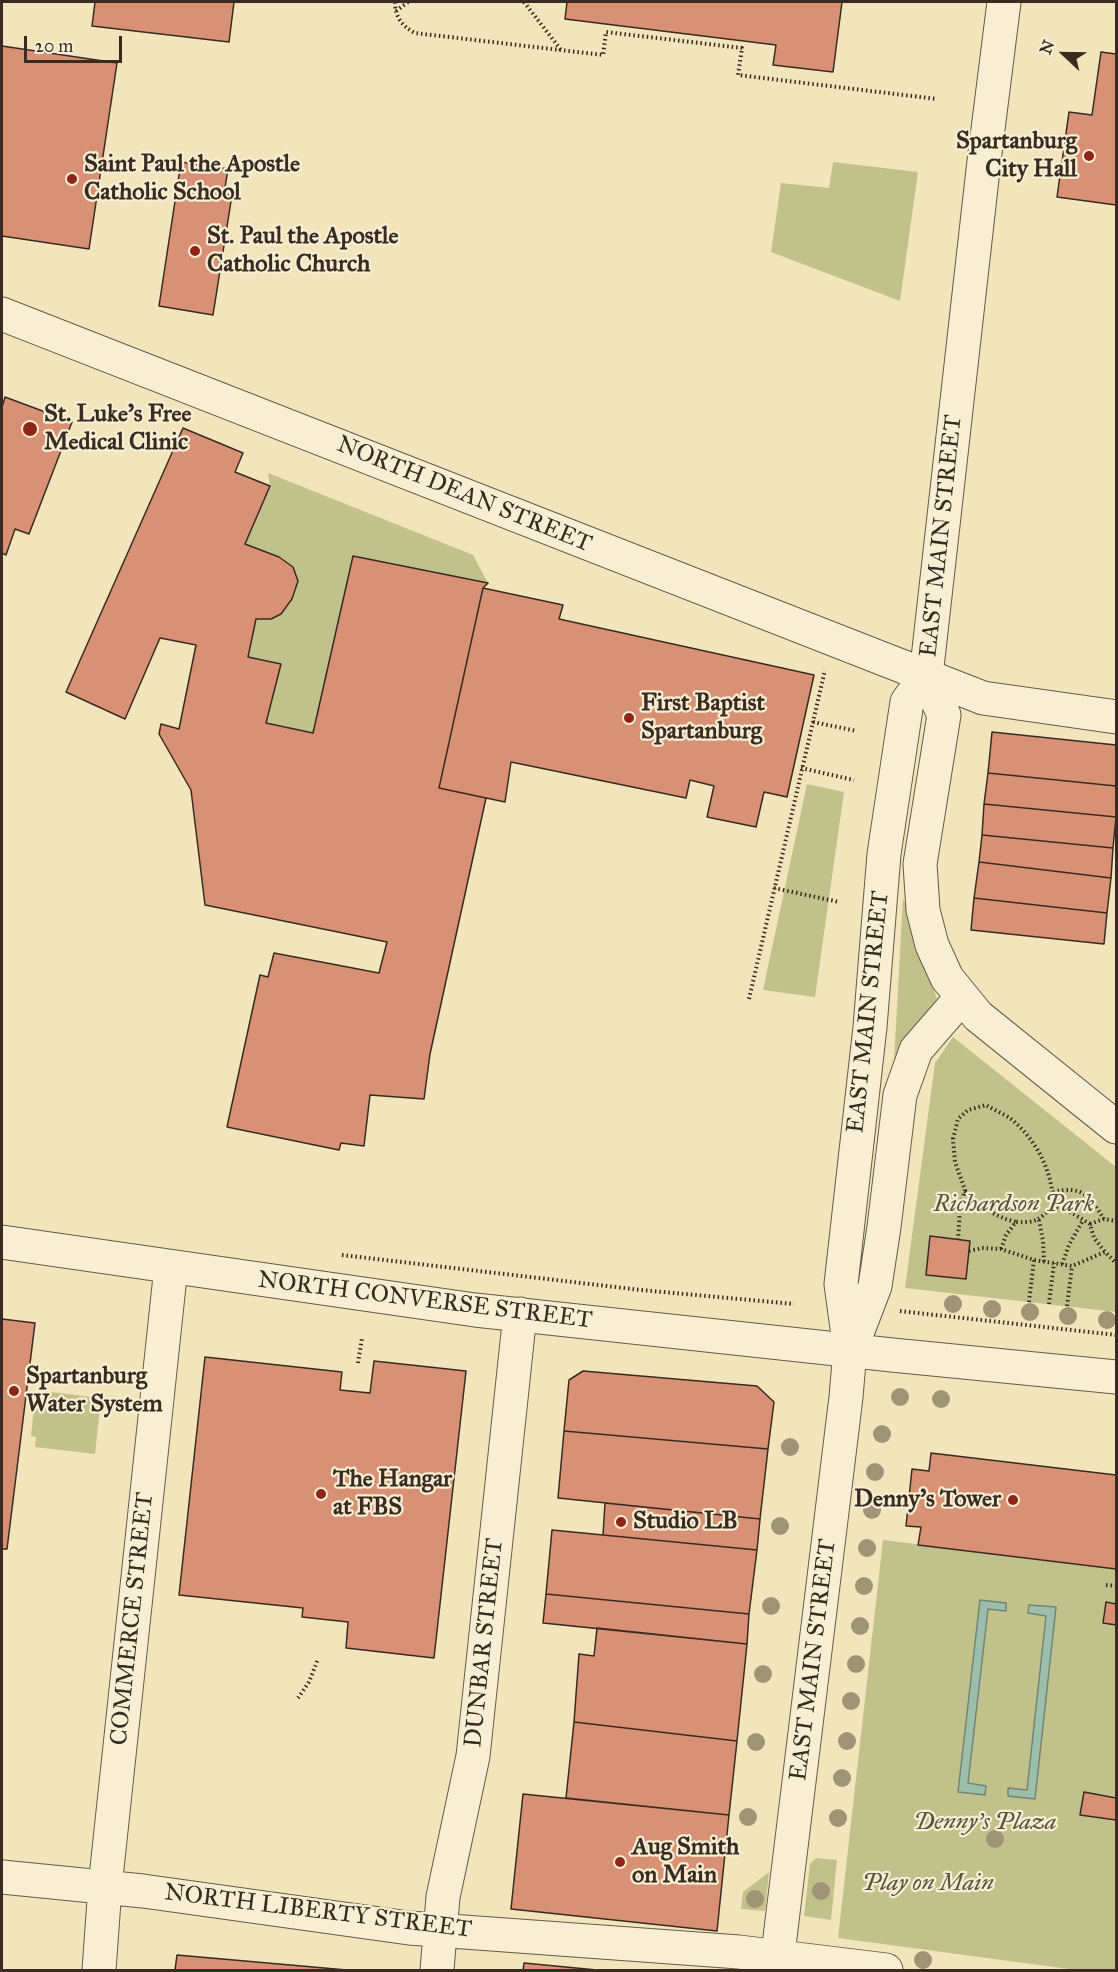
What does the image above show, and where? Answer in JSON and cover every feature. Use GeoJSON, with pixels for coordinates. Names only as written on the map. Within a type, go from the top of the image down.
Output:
{"type":"FeatureCollection","features":[{"type":"Feature","properties":{"kind":"street","name":"EAST MAIN STREET"},"geometry":{"type":"LineString","coordinates":[[850,1350],[841,1284],[870,1026],[884,854],[907,702],[926,676],[1004,2]]}},
{"type":"Feature","properties":{"kind":"street","name":"NORTH DEAN STREET"},"geometry":{"type":"LineString","coordinates":[[2,314],[983,698],[1116,717]]}},
{"type":"Feature","properties":{"kind":"street"},"geometry":{"type":"LineString","coordinates":[[926,676],[944,715],[920,864],[923,910],[932,945],[947,978],[978,1016],[995,1032],[1116,1127]]}},
{"type":"Feature","properties":{"kind":"street","name":"EAST MAIN STREET"},"geometry":{"type":"LineString","coordinates":[[777,1963],[850,1350],[875,1286],[900,1095],[916,1050],[962,997]]}},
{"type":"Feature","properties":{"kind":"street","name":"NORTH CONVERSE STREET"},"geometry":{"type":"LineString","coordinates":[[2,1242],[368,1296],[1116,1377]]}},
{"type":"Feature","properties":{"kind":"street","name":"COMMERCE STREET"},"geometry":{"type":"LineString","coordinates":[[99,1971],[105,1887],[171,1267]]}},
{"type":"Feature","properties":{"kind":"street","name":"DUNBAR STREET"},"geometry":{"type":"LineString","coordinates":[[437,1971],[443,1896],[473,1756],[519,1314]]}},
{"type":"Feature","properties":{"kind":"street","name":"NORTH LIBERTY STREET"},"geometry":{"type":"LineString","coordinates":[[2,1877],[143,1891],[409,1928],[777,1963],[886,1971]]}},
{"type":"Feature","properties":{"kind":"path"},"geometry":{"type":"LineString","coordinates":[[395,2],[395,11],[404,27],[415,33],[603,55],[606,32],[731,46],[742,48],[738,75],[937,99]]}},
{"type":"Feature","properties":{"kind":"path"},"geometry":{"type":"LineString","coordinates":[[395,11],[408,2]]}},
{"type":"Feature","properties":{"kind":"path"},"geometry":{"type":"LineString","coordinates":[[524,2],[562,50]]}},
{"type":"Feature","properties":{"kind":"path"},"geometry":{"type":"LineString","coordinates":[[749,999],[825,667]]}},
{"type":"Feature","properties":{"kind":"path"},"geometry":{"type":"LineString","coordinates":[[813,722],[857,731]]}},
{"type":"Feature","properties":{"kind":"path"},"geometry":{"type":"LineString","coordinates":[[801,768],[854,780]]}},
{"type":"Feature","properties":{"kind":"path"},"geometry":{"type":"LineString","coordinates":[[774,888],[839,902]]}},
{"type":"Feature","properties":{"kind":"path"},"geometry":{"type":"LineString","coordinates":[[986,1106],[1011,1119],[1033,1144],[1049,1174],[1053,1192],[1053,1207],[1039,1220],[1016,1222],[984,1209],[965,1190],[955,1162],[953,1138],[958,1119],[968,1110],[986,1106]]}},
{"type":"Feature","properties":{"kind":"path"},"geometry":{"type":"LineString","coordinates":[[1053,1192],[1068,1188],[1083,1192],[1104,1219]]}},
{"type":"Feature","properties":{"kind":"path"},"geometry":{"type":"LineString","coordinates":[[958,1240],[960,1208],[965,1190]]}},
{"type":"Feature","properties":{"kind":"path"},"geometry":{"type":"LineString","coordinates":[[1053,1207],[1072,1213],[1090,1224],[1094,1238],[1116,1263]]}},
{"type":"Feature","properties":{"kind":"path"},"geometry":{"type":"LineString","coordinates":[[1090,1224],[1104,1219],[1116,1221]]}},
{"type":"Feature","properties":{"kind":"path"},"geometry":{"type":"LineString","coordinates":[[1039,1220],[1044,1262]]}},
{"type":"Feature","properties":{"kind":"path"},"geometry":{"type":"LineString","coordinates":[[1062,1264],[1069,1245],[1083,1220]]}},
{"type":"Feature","properties":{"kind":"path"},"geometry":{"type":"LineString","coordinates":[[1000,1249],[1006,1234],[1016,1222]]}},
{"type":"Feature","properties":{"kind":"path"},"geometry":{"type":"LineString","coordinates":[[969,1251],[982,1248],[1000,1249],[1034,1260],[1072,1266],[1106,1252]]}},
{"type":"Feature","properties":{"kind":"path"},"geometry":{"type":"LineString","coordinates":[[338,1254],[630,1288],[795,1304]]}},
{"type":"Feature","properties":{"kind":"path"},"geometry":{"type":"LineString","coordinates":[[1029,1302],[1034,1260]]}},
{"type":"Feature","properties":{"kind":"path"},"geometry":{"type":"LineString","coordinates":[[1049,1304],[1054,1263]]}},
{"type":"Feature","properties":{"kind":"path"},"geometry":{"type":"LineString","coordinates":[[1067,1306],[1072,1266]]}},
{"type":"Feature","properties":{"kind":"path"},"geometry":{"type":"LineString","coordinates":[[900,1311],[1116,1335]]}},
{"type":"Feature","properties":{"kind":"path"},"geometry":{"type":"LineString","coordinates":[[358,1363],[362,1338]]}},
{"type":"Feature","properties":{"kind":"path"},"geometry":{"type":"LineString","coordinates":[[1106,1585],[1116,1586]]}},
{"type":"Feature","properties":{"kind":"path"},"geometry":{"type":"LineString","coordinates":[[298,1698],[309,1682],[318,1659]]}},
{"type":"Feature","properties":{"kind":"green space"},"geometry":{"type":"Polygon","coordinates":[[[833,162],[918,172],[900,301],[771,252],[781,183],[829,188],[833,162]]]}},
{"type":"Feature","properties":{"kind":"green space"},"geometry":{"type":"Polygon","coordinates":[[[268,473],[473,555],[488,583],[353,556],[313,733],[266,723],[281,665],[248,657],[256,619],[273,617],[283,611],[292,600],[297,586],[295,572],[287,562],[276,555],[245,544],[270,486],[268,473]]]}},
{"type":"Feature","properties":{"kind":"green space"},"geometry":{"type":"Polygon","coordinates":[[[807,784],[844,792],[815,997],[763,990],[807,784]]]}},
{"type":"Feature","properties":{"kind":"green space"},"geometry":{"type":"Polygon","coordinates":[[[903,898],[937,999],[894,1061],[903,898]]]}},
{"type":"Feature","properties":{"kind":"green space","name":"Richardson Park"},"geometry":{"type":"Polygon","coordinates":[[[953,1037],[1116,1167],[1116,1312],[905,1288],[935,1063],[953,1037]]]}},
{"type":"Feature","properties":{"kind":"green space"},"geometry":{"type":"Polygon","coordinates":[[[41,1391],[101,1398],[95,1454],[35,1447],[36,1437],[31,1436],[35,1397],[41,1391]]]}},
{"type":"Feature","properties":{"kind":"green space","name":"Denny's Plaza"},"geometry":{"type":"Polygon","coordinates":[[[883,1540],[1116,1569],[1116,1970],[1076,1970],[838,1938],[883,1540]]]}},
{"type":"Feature","properties":{"kind":"green space"},"geometry":{"type":"Polygon","coordinates":[[[816,1858],[837,1860],[831,1920],[804,1916],[810,1864],[816,1858]]]}},
{"type":"Feature","properties":{"kind":"green space"},"geometry":{"type":"Polygon","coordinates":[[[769,1872],[765,1911],[741,1909],[743,1892],[769,1872]]]}},
{"type":"Feature","properties":{"kind":"shaded area"},"geometry":{"type":"Polygon","coordinates":[[[980,1600],[1006,1603],[1006,1611],[988,1609],[968,1783],[986,1786],[985,1795],[958,1792],[980,1600]]]}},
{"type":"Feature","properties":{"kind":"shaded area"},"geometry":{"type":"Polygon","coordinates":[[[1029,1605],[1056,1607],[1035,1799],[1008,1796],[1008,1788],[1027,1790],[1046,1616],[1028,1613],[1029,1605]]]}},
{"type":"Feature","properties":{"kind":"building"},"geometry":{"type":"Polygon","coordinates":[[[95,2],[234,2],[229,42],[92,26],[95,2]]]}},
{"type":"Feature","properties":{"kind":"building"},"geometry":{"type":"Polygon","coordinates":[[[567,2],[842,2],[833,72],[773,65],[776,45],[565,19],[567,2]]]}},
{"type":"Feature","properties":{"kind":"building"},"geometry":{"type":"Polygon","coordinates":[[[2,46],[117,63],[89,249],[2,236],[2,46]]]}},
{"type":"Feature","properties":{"kind":"building","name":"Spartanburg City Hall"},"geometry":{"type":"Polygon","coordinates":[[[1101,52],[1116,54],[1116,205],[1057,197],[1069,112],[1092,115],[1101,52]]]}},
{"type":"Feature","properties":{"kind":"building","name":"St. Paul the Apostle Catholic Church"},"geometry":{"type":"Polygon","coordinates":[[[181,162],[228,169],[224,194],[232,195],[213,315],[159,306],[181,162]]]}},
{"type":"Feature","properties":{"kind":"building"},"geometry":{"type":"Polygon","coordinates":[[[5,397],[72,422],[29,534],[15,529],[6,555],[2,553],[2,407],[5,397]]]}},
{"type":"Feature","properties":{"kind":"building"},"geometry":{"type":"Polygon","coordinates":[[[183,428],[243,453],[235,472],[270,486],[245,544],[279,557],[293,567],[298,581],[292,599],[281,614],[271,619],[256,619],[248,657],[281,664],[266,723],[313,733],[353,556],[488,583],[483,588],[439,788],[486,798],[430,1054],[424,1099],[370,1095],[364,1146],[341,1143],[339,1150],[227,1127],[260,975],[268,977],[274,953],[379,973],[387,942],[205,905],[191,790],[159,734],[161,724],[179,729],[196,645],[160,638],[125,719],[66,692],[183,428]]]}},
{"type":"Feature","properties":{"kind":"building","name":"First Baptist Spartanburg"},"geometry":{"type":"Polygon","coordinates":[[[483,588],[563,605],[559,619],[814,675],[787,797],[764,792],[756,827],[707,817],[714,786],[690,780],[686,798],[511,762],[505,802],[439,788],[483,588]]]}},
{"type":"Feature","properties":{"kind":"building"},"geometry":{"type":"Polygon","coordinates":[[[992,732],[1116,745],[1116,786],[988,773],[992,732]]]}},
{"type":"Feature","properties":{"kind":"building"},"geometry":{"type":"Polygon","coordinates":[[[988,773],[1116,786],[1116,817],[984,804],[988,773]]]}},
{"type":"Feature","properties":{"kind":"building"},"geometry":{"type":"Polygon","coordinates":[[[984,804],[1116,817],[1113,848],[982,835],[984,804]]]}},
{"type":"Feature","properties":{"kind":"building"},"geometry":{"type":"Polygon","coordinates":[[[982,835],[1113,848],[1111,878],[979,862],[982,835]]]}},
{"type":"Feature","properties":{"kind":"building"},"geometry":{"type":"Polygon","coordinates":[[[979,862],[1111,878],[1107,913],[974,898],[979,862]]]}},
{"type":"Feature","properties":{"kind":"building"},"geometry":{"type":"Polygon","coordinates":[[[974,898],[1107,913],[1104,944],[971,930],[974,898]]]}},
{"type":"Feature","properties":{"kind":"building"},"geometry":{"type":"Polygon","coordinates":[[[930,1236],[970,1241],[966,1279],[926,1275],[930,1236]]]}},
{"type":"Feature","properties":{"kind":"building","name":"Spartanburg Water System"},"geometry":{"type":"Polygon","coordinates":[[[2,1319],[35,1323],[7,1549],[2,1549],[2,1319]]]}},
{"type":"Feature","properties":{"kind":"building","name":"The Hangar at FBS"},"geometry":{"type":"Polygon","coordinates":[[[205,1357],[342,1372],[340,1390],[370,1393],[374,1361],[466,1371],[434,1658],[346,1648],[348,1622],[302,1617],[303,1608],[179,1595],[205,1357]]]}},
{"type":"Feature","properties":{"kind":"building"},"geometry":{"type":"Polygon","coordinates":[[[583,1371],[757,1386],[774,1402],[768,1449],[564,1431],[569,1380],[583,1371]]]}},
{"type":"Feature","properties":{"kind":"building"},"geometry":{"type":"Polygon","coordinates":[[[564,1431],[768,1449],[760,1519],[558,1498],[564,1431]]]}},
{"type":"Feature","properties":{"kind":"building","name":"Denny's Tower"},"geometry":{"type":"Polygon","coordinates":[[[931,1453],[1116,1475],[1116,1569],[918,1545],[921,1527],[906,1526],[912,1469],[929,1471],[931,1453]]]}},
{"type":"Feature","properties":{"kind":"building"},"geometry":{"type":"Polygon","coordinates":[[[605,1503],[760,1519],[757,1550],[603,1535],[605,1503]]]}},
{"type":"Feature","properties":{"kind":"building"},"geometry":{"type":"Polygon","coordinates":[[[552,1530],[757,1550],[749,1614],[546,1594],[552,1530]]]}},
{"type":"Feature","properties":{"kind":"building"},"geometry":{"type":"Polygon","coordinates":[[[546,1594],[749,1614],[747,1644],[543,1623],[546,1594]]]}},
{"type":"Feature","properties":{"kind":"building"},"geometry":{"type":"Polygon","coordinates":[[[1106,1602],[1116,1604],[1116,1625],[1103,1623],[1106,1602]]]}},
{"type":"Feature","properties":{"kind":"building"},"geometry":{"type":"Polygon","coordinates":[[[597,1628],[747,1644],[737,1741],[574,1722],[579,1654],[594,1656],[597,1628]]]}},
{"type":"Feature","properties":{"kind":"building"},"geometry":{"type":"Polygon","coordinates":[[[574,1722],[737,1741],[729,1815],[566,1798],[574,1722]]]}},
{"type":"Feature","properties":{"kind":"building"},"geometry":{"type":"Polygon","coordinates":[[[1084,1792],[1116,1798],[1116,1820],[1080,1815],[1084,1792]]]}},
{"type":"Feature","properties":{"kind":"building","name":"Aug Smith on Main"},"geometry":{"type":"Polygon","coordinates":[[[523,1794],[729,1815],[717,1931],[511,1909],[523,1794]]]}},
{"type":"Feature","properties":{"kind":"building"},"geometry":{"type":"Polygon","coordinates":[[[177,1955],[347,1970],[175,1970],[177,1955]]]}},
{"type":"Feature","properties":{"kind":"building"},"geometry":{"type":"Polygon","coordinates":[[[524,1963],[597,1970],[523,1970],[524,1963]]]}},
{"type":"Feature","properties":{"kind":"place","name":"Spartanburg City Hall"},"geometry":{"type":"Point","coordinates":[1089,156]}},
{"type":"Feature","properties":{"kind":"place","name":"Saint Paul the Apostle Catholic School"},"geometry":{"type":"Point","coordinates":[72,179]}},
{"type":"Feature","properties":{"kind":"place","name":"St. Paul the Apostle Catholic Church"},"geometry":{"type":"Point","coordinates":[195,251]}},
{"type":"Feature","properties":{"kind":"place","name":"St. Luke's Free Medical Clinic"},"geometry":{"type":"Point","coordinates":[30,429]}},
{"type":"Feature","properties":{"kind":"place","name":"First Baptist Spartanburg"},"geometry":{"type":"Point","coordinates":[629,718]}},
{"type":"Feature","properties":{"kind":"place","name":"Spartanburg Water System"},"geometry":{"type":"Point","coordinates":[14,1391]}},
{"type":"Feature","properties":{"kind":"place","name":"The Hangar at FBS"},"geometry":{"type":"Point","coordinates":[321,1494]}},
{"type":"Feature","properties":{"kind":"place","name":"Denny's Tower"},"geometry":{"type":"Point","coordinates":[1013,1500]}},
{"type":"Feature","properties":{"kind":"place","name":"Studio LB"},"geometry":{"type":"Point","coordinates":[621,1522]}},
{"type":"Feature","properties":{"kind":"place","name":"Aug Smith on Main"},"geometry":{"type":"Point","coordinates":[620,1862]}},
{"type":"Feature","properties":{"kind":"park label","name":"Play on Main"},"geometry":{"type":"Point","coordinates":[928,1884]}}]}
